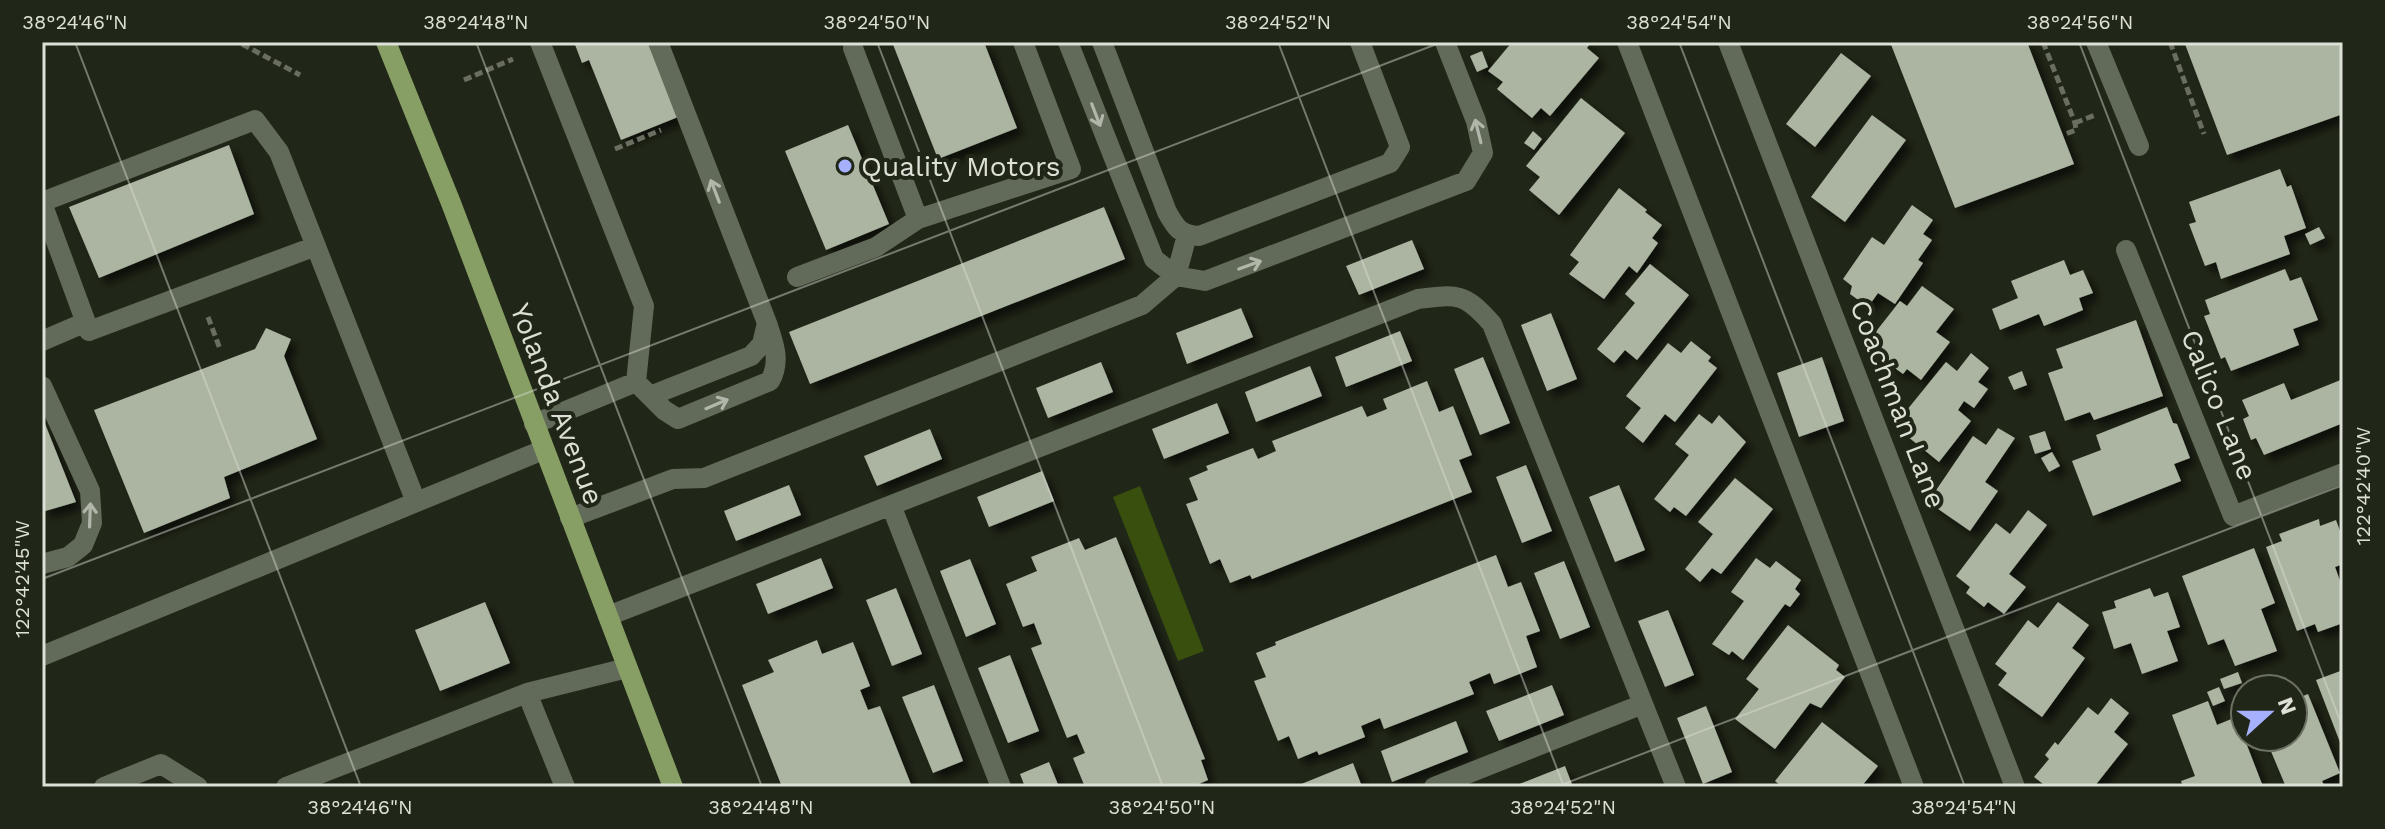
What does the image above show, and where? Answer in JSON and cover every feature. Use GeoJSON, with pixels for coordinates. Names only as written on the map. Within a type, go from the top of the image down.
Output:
{"type":"FeatureCollection","features":[{"type":"Feature","properties":{"kind":"main road","name":"Yolanda Avenue"},"geometry":{"type":"LineString","coordinates":[[386,42],[451,203],[673,787]]}},
{"type":"Feature","properties":{"kind":"street"},"geometry":{"type":"LineString","coordinates":[[540,42],[644,306],[643,389],[678,419],[770,381],[775,371],[777,353],[658,42]]}},
{"type":"Feature","properties":{"kind":"street"},"geometry":{"type":"LineString","coordinates":[[797,277],[876,247],[918,219],[1071,169],[1023,42]]}},
{"type":"Feature","properties":{"kind":"street"},"geometry":{"type":"LineString","coordinates":[[1068,42],[1154,259],[1176,276],[1205,281],[1466,181],[1483,153],[1476,121],[1445,42]]}},
{"type":"Feature","properties":{"kind":"street"},"geometry":{"type":"LineString","coordinates":[[1102,42],[1167,212],[1176,227],[1187,235],[1212,232],[1390,163],[1400,147],[1360,42]]}},
{"type":"Feature","properties":{"kind":"street"},"geometry":{"type":"LineString","coordinates":[[1627,42],[1914,787]]}},
{"type":"Feature","properties":{"kind":"street","name":"Coachman Lane"},"geometry":{"type":"LineString","coordinates":[[1728,42],[2015,787]]}},
{"type":"Feature","properties":{"kind":"street"},"geometry":{"type":"LineString","coordinates":[[2096,42],[2139,146]]}},
{"type":"Feature","properties":{"kind":"street"},"geometry":{"type":"LineString","coordinates":[[848,44],[918,219]]}},
{"type":"Feature","properties":{"kind":"street"},"geometry":{"type":"LineString","coordinates":[[316,246],[89,331],[47,234],[42,202],[255,120],[279,152],[316,246],[416,502]]}},
{"type":"Feature","properties":{"kind":"street"},"geometry":{"type":"LineString","coordinates":[[570,518],[673,479],[704,478],[1142,305],[1176,276],[1187,235]]}},
{"type":"Feature","properties":{"kind":"street","name":"Calico Lane"},"geometry":{"type":"LineString","coordinates":[[2126,250],[2233,516],[2343,473]]}},
{"type":"Feature","properties":{"kind":"street"},"geometry":{"type":"LineString","coordinates":[[608,616],[1418,299],[1449,295],[1472,302],[1492,324],[1676,787]]}},
{"type":"Feature","properties":{"kind":"street"},"geometry":{"type":"LineString","coordinates":[[42,341],[86,322]]}},
{"type":"Feature","properties":{"kind":"street"},"geometry":{"type":"LineString","coordinates":[[534,424],[751,356],[762,344],[767,323]]}},
{"type":"Feature","properties":{"kind":"street"},"geometry":{"type":"LineString","coordinates":[[42,386],[90,491],[92,523],[83,545],[68,557],[42,564]]}},
{"type":"Feature","properties":{"kind":"street"},"geometry":{"type":"LineString","coordinates":[[42,656],[543,450]]}},
{"type":"Feature","properties":{"kind":"street"},"geometry":{"type":"LineString","coordinates":[[891,505],[1001,787]]}},
{"type":"Feature","properties":{"kind":"street"},"geometry":{"type":"LineString","coordinates":[[286,787],[527,693],[627,668]]}},
{"type":"Feature","properties":{"kind":"street"},"geometry":{"type":"LineString","coordinates":[[527,693],[565,787]]}},
{"type":"Feature","properties":{"kind":"street"},"geometry":{"type":"LineString","coordinates":[[1434,787],[1643,704]]}},
{"type":"Feature","properties":{"kind":"street"},"geometry":{"type":"LineString","coordinates":[[104,787],[161,764],[198,787]]}},
{"type":"Feature","properties":{"kind":"path"},"geometry":{"type":"LineString","coordinates":[[2043,42],[2075,123],[2076,130],[2063,135]]}},
{"type":"Feature","properties":{"kind":"path"},"geometry":{"type":"LineString","coordinates":[[2170,42],[2204,134]]}},
{"type":"Feature","properties":{"kind":"path"},"geometry":{"type":"LineString","coordinates":[[242,44],[300,75]]}},
{"type":"Feature","properties":{"kind":"path"},"geometry":{"type":"LineString","coordinates":[[464,80],[522,55]]}},
{"type":"Feature","properties":{"kind":"path"},"geometry":{"type":"LineString","coordinates":[[613,150],[687,119]]}},
{"type":"Feature","properties":{"kind":"green space"},"geometry":{"type":"Polygon","coordinates":[[[1140,486],[1204,651],[1178,661],[1113,497],[1140,486]]]}},
{"type":"Feature","properties":{"kind":"building"},"geometry":{"type":"Polygon","coordinates":[[[574,42],[648,42],[678,117],[621,140],[589,60],[582,63],[574,42]]]}},
{"type":"Feature","properties":{"kind":"building"},"geometry":{"type":"Polygon","coordinates":[[[892,42],[984,42],[1017,128],[938,159],[892,42]]]}},
{"type":"Feature","properties":{"kind":"building"},"geometry":{"type":"Polygon","coordinates":[[[1512,42],[1591,42],[1587,48],[1599,58],[1550,116],[1541,108],[1532,118],[1497,89],[1503,82],[1488,71],[1512,42]]]}},
{"type":"Feature","properties":{"kind":"building"},"geometry":{"type":"Polygon","coordinates":[[[1890,42],[2027,42],[2074,164],[1955,208],[1890,42]]]}},
{"type":"Feature","properties":{"kind":"building"},"geometry":{"type":"Polygon","coordinates":[[[2343,42],[2343,114],[2227,155],[2185,44],[2343,42]]]}},
{"type":"Feature","properties":{"kind":"building"},"geometry":{"type":"Polygon","coordinates":[[[1482,51],[1488,67],[1477,72],[1470,56],[1482,51]]]}},
{"type":"Feature","properties":{"kind":"building"},"geometry":{"type":"Polygon","coordinates":[[[1841,53],[1871,76],[1815,147],[1786,124],[1841,53]]]}},
{"type":"Feature","properties":{"kind":"building"},"geometry":{"type":"Polygon","coordinates":[[[1581,98],[1625,133],[1559,215],[1529,190],[1540,177],[1526,166],[1581,98]]]}},
{"type":"Feature","properties":{"kind":"building"},"geometry":{"type":"Polygon","coordinates":[[[1872,115],[1906,140],[1845,222],[1811,197],[1872,115]]]}},
{"type":"Feature","properties":{"kind":"building"},"geometry":{"type":"Polygon","coordinates":[[[848,125],[889,224],[826,250],[785,151],[848,125]]]}},
{"type":"Feature","properties":{"kind":"building"},"geometry":{"type":"Polygon","coordinates":[[[1533,131],[1542,139],[1534,150],[1524,143],[1533,131]]]}},
{"type":"Feature","properties":{"kind":"building"},"geometry":{"type":"Polygon","coordinates":[[[229,145],[254,214],[99,278],[69,207],[229,145]]]}},
{"type":"Feature","properties":{"kind":"building"},"geometry":{"type":"Polygon","coordinates":[[[2280,169],[2287,187],[2291,185],[2306,228],[2284,236],[2290,254],[2221,279],[2216,262],[2205,266],[2189,224],[2196,222],[2189,202],[2280,169]]]}},
{"type":"Feature","properties":{"kind":"building"},"geometry":{"type":"Polygon","coordinates":[[[1619,188],[1662,225],[1652,238],[1658,243],[1637,273],[1629,266],[1604,299],[1569,274],[1579,262],[1570,255],[1619,188]]]}},
{"type":"Feature","properties":{"kind":"building"},"geometry":{"type":"Polygon","coordinates":[[[1912,205],[1933,220],[1923,234],[1932,240],[1918,260],[1923,263],[1895,304],[1878,293],[1868,307],[1850,294],[1852,286],[1843,279],[1872,237],[1884,245],[1912,205]]]}},
{"type":"Feature","properties":{"kind":"building"},"geometry":{"type":"Polygon","coordinates":[[[1104,207],[1125,259],[810,384],[789,332],[1104,207]]]}},
{"type":"Feature","properties":{"kind":"building"},"geometry":{"type":"Polygon","coordinates":[[[2319,227],[2325,238],[2310,245],[2305,234],[2319,227]]]}},
{"type":"Feature","properties":{"kind":"building"},"geometry":{"type":"Polygon","coordinates":[[[1412,240],[1424,269],[1359,295],[1346,266],[1412,240]]]}},
{"type":"Feature","properties":{"kind":"building"},"geometry":{"type":"Polygon","coordinates":[[[2064,260],[2070,275],[2083,270],[2093,293],[2079,298],[2083,310],[2044,326],[2039,314],[2000,330],[1992,309],[2018,298],[2011,281],[2064,260]]]}},
{"type":"Feature","properties":{"kind":"building"},"geometry":{"type":"Polygon","coordinates":[[[1650,264],[1689,295],[1637,360],[1625,350],[1614,363],[1597,349],[1635,303],[1625,294],[1650,264]]]}},
{"type":"Feature","properties":{"kind":"building"},"geometry":{"type":"Polygon","coordinates":[[[2285,269],[2290,281],[2301,277],[2318,320],[2293,329],[2299,345],[2231,371],[2225,357],[2221,359],[2204,316],[2210,314],[2205,300],[2285,269]]]}},
{"type":"Feature","properties":{"kind":"building"},"geometry":{"type":"Polygon","coordinates":[[[1922,286],[1954,309],[1936,332],[1950,342],[1921,380],[1907,369],[1903,374],[1873,352],[1883,340],[1874,334],[1900,301],[1907,306],[1922,286]]]}},
{"type":"Feature","properties":{"kind":"building"},"geometry":{"type":"Polygon","coordinates":[[[1241,308],[1253,337],[1187,364],[1176,333],[1241,308]]]}},
{"type":"Feature","properties":{"kind":"building"},"geometry":{"type":"Polygon","coordinates":[[[1551,313],[1577,379],[1547,391],[1521,325],[1551,313]]]}},
{"type":"Feature","properties":{"kind":"building"},"geometry":{"type":"Polygon","coordinates":[[[2136,320],[2163,396],[2094,420],[2090,412],[2065,421],[2048,373],[2063,368],[2056,349],[2136,320]]]}},
{"type":"Feature","properties":{"kind":"building"},"geometry":{"type":"Polygon","coordinates":[[[266,328],[291,339],[284,356],[317,439],[224,477],[230,498],[144,533],[94,410],[255,349],[266,328]]]}},
{"type":"Feature","properties":{"kind":"building"},"geometry":{"type":"Polygon","coordinates":[[[1400,331],[1412,361],[1346,387],[1335,357],[1400,331]]]}},
{"type":"Feature","properties":{"kind":"building"},"geometry":{"type":"Polygon","coordinates":[[[1691,341],[1711,357],[1708,361],[1717,368],[1675,422],[1665,414],[1643,443],[1625,428],[1641,408],[1626,396],[1668,343],[1681,353],[1691,341]]]}},
{"type":"Feature","properties":{"kind":"building"},"geometry":{"type":"Polygon","coordinates":[[[1971,353],[1989,368],[1978,382],[1988,389],[1974,408],[1964,401],[1958,410],[1971,421],[1939,462],[1907,436],[1911,432],[1898,421],[1946,362],[1957,371],[1971,353]]]}},
{"type":"Feature","properties":{"kind":"building"},"geometry":{"type":"Polygon","coordinates":[[[1483,357],[1510,423],[1480,435],[1454,369],[1483,357]]]}},
{"type":"Feature","properties":{"kind":"building"},"geometry":{"type":"Polygon","coordinates":[[[1822,357],[1844,421],[1799,437],[1777,373],[1822,357]]]}},
{"type":"Feature","properties":{"kind":"building"},"geometry":{"type":"Polygon","coordinates":[[[1101,362],[1113,392],[1048,418],[1036,388],[1101,362]]]}},
{"type":"Feature","properties":{"kind":"building"},"geometry":{"type":"Polygon","coordinates":[[[1310,366],[1322,396],[1256,422],[1245,392],[1310,366]]]}},
{"type":"Feature","properties":{"kind":"building"},"geometry":{"type":"Polygon","coordinates":[[[2022,371],[2027,385],[2014,390],[2008,377],[2022,371]]]}},
{"type":"Feature","properties":{"kind":"building"},"geometry":{"type":"Polygon","coordinates":[[[2343,379],[2343,405],[2340,406],[2343,423],[2264,455],[2256,438],[2251,440],[2243,419],[2249,416],[2242,400],[2284,383],[2291,400],[2343,379]]]}},
{"type":"Feature","properties":{"kind":"building"},"geometry":{"type":"Polygon","coordinates":[[[1427,381],[1439,412],[1453,406],[1472,455],[1459,460],[1472,492],[1252,579],[1250,575],[1230,583],[1220,559],[1210,564],[1186,504],[1198,500],[1189,478],[1208,470],[1206,466],[1253,448],[1258,459],[1276,451],[1272,441],[1362,406],[1367,417],[1387,409],[1383,399],[1427,381]]]}},
{"type":"Feature","properties":{"kind":"building"},"geometry":{"type":"Polygon","coordinates":[[[1217,403],[1229,433],[1164,459],[1152,429],[1217,403]]]}},
{"type":"Feature","properties":{"kind":"building"},"geometry":{"type":"Polygon","coordinates":[[[2167,407],[2190,458],[2174,464],[2181,481],[2093,516],[2072,461],[2101,450],[2096,435],[2167,407]]]}},
{"type":"Feature","properties":{"kind":"building"},"geometry":{"type":"Polygon","coordinates":[[[1699,414],[1712,424],[1719,415],[1746,442],[1686,516],[1674,507],[1670,512],[1654,499],[1689,455],[1675,444],[1699,414]]]}},
{"type":"Feature","properties":{"kind":"building"},"geometry":{"type":"Polygon","coordinates":[[[42,416],[76,502],[42,512],[42,416]]]}},
{"type":"Feature","properties":{"kind":"building"},"geometry":{"type":"Polygon","coordinates":[[[1998,428],[2015,438],[1985,482],[1998,491],[1970,531],[1928,502],[1973,436],[1986,445],[1998,428]]]}},
{"type":"Feature","properties":{"kind":"building"},"geometry":{"type":"Polygon","coordinates":[[[930,429],[942,459],[877,486],[864,456],[930,429]]]}},
{"type":"Feature","properties":{"kind":"building"},"geometry":{"type":"Polygon","coordinates":[[[2045,431],[2051,449],[2035,454],[2029,436],[2045,431]]]}},
{"type":"Feature","properties":{"kind":"building"},"geometry":{"type":"Polygon","coordinates":[[[2052,452],[2060,466],[2049,472],[2041,458],[2052,452]]]}},
{"type":"Feature","properties":{"kind":"building"},"geometry":{"type":"Polygon","coordinates":[[[1526,465],[1552,531],[1522,543],[1496,477],[1526,465]]]}},
{"type":"Feature","properties":{"kind":"building"},"geometry":{"type":"Polygon","coordinates":[[[1042,471],[1054,501],[989,527],[977,497],[1042,471]]]}},
{"type":"Feature","properties":{"kind":"building"},"geometry":{"type":"Polygon","coordinates":[[[1735,478],[1773,509],[1721,574],[1712,568],[1700,582],[1685,569],[1713,534],[1698,522],[1735,478]]]}},
{"type":"Feature","properties":{"kind":"building"},"geometry":{"type":"Polygon","coordinates":[[[789,485],[801,515],[736,541],[724,511],[789,485]]]}},
{"type":"Feature","properties":{"kind":"building"},"geometry":{"type":"Polygon","coordinates":[[[1619,485],[1645,550],[1615,562],[1589,497],[1619,485]]]}},
{"type":"Feature","properties":{"kind":"building"},"geometry":{"type":"Polygon","coordinates":[[[2028,510],[2047,525],[2009,574],[2026,587],[2004,614],[1988,602],[1984,607],[1966,593],[1970,587],[1956,576],[1996,523],[2010,534],[2028,510]]]}},
{"type":"Feature","properties":{"kind":"building"},"geometry":{"type":"Polygon","coordinates":[[[2319,519],[2320,526],[2336,520],[2343,539],[2343,564],[2335,567],[2343,589],[2343,623],[2318,632],[2315,624],[2297,631],[2266,547],[2282,541],[2279,534],[2319,519]]]}},
{"type":"Feature","properties":{"kind":"building"},"geometry":{"type":"Polygon","coordinates":[[[1116,537],[1205,759],[1201,760],[1208,780],[1192,787],[1085,787],[1073,758],[1085,753],[1077,734],[1067,738],[1031,648],[1042,644],[1034,623],[1023,627],[1006,584],[1037,571],[1031,557],[1079,538],[1085,550],[1116,537]]]}},
{"type":"Feature","properties":{"kind":"building"},"geometry":{"type":"Polygon","coordinates":[[[2254,548],[2275,603],[2261,609],[2277,651],[2235,666],[2224,639],[2208,645],[2182,576],[2254,548]]]}},
{"type":"Feature","properties":{"kind":"building"},"geometry":{"type":"Polygon","coordinates":[[[1496,555],[1508,587],[1521,582],[1540,631],[1526,636],[1537,667],[1494,684],[1490,673],[1469,682],[1474,694],[1384,729],[1380,718],[1361,726],[1365,737],[1319,755],[1317,751],[1298,759],[1289,736],[1278,741],[1254,681],[1266,677],[1256,653],[1276,645],[1275,642],[1496,555]]]}},
{"type":"Feature","properties":{"kind":"building"},"geometry":{"type":"Polygon","coordinates":[[[821,558],[833,588],[768,614],[756,584],[821,558]]]}},
{"type":"Feature","properties":{"kind":"building"},"geometry":{"type":"Polygon","coordinates":[[[1756,558],[1770,568],[1776,561],[1801,580],[1795,589],[1800,594],[1790,607],[1785,604],[1743,660],[1732,651],[1729,655],[1712,644],[1744,601],[1731,592],[1756,558]]]}},
{"type":"Feature","properties":{"kind":"building"},"geometry":{"type":"Polygon","coordinates":[[[970,559],[996,624],[966,637],[940,571],[970,559]]]}},
{"type":"Feature","properties":{"kind":"building"},"geometry":{"type":"Polygon","coordinates":[[[1564,561],[1590,627],[1560,639],[1534,573],[1564,561]]]}},
{"type":"Feature","properties":{"kind":"building"},"geometry":{"type":"Polygon","coordinates":[[[896,588],[922,654],[892,666],[866,600],[896,588]]]}},
{"type":"Feature","properties":{"kind":"building"},"geometry":{"type":"Polygon","coordinates":[[[2150,588],[2154,597],[2168,592],[2180,627],[2167,631],[2178,661],[2142,674],[2131,643],[2114,649],[2102,612],[2116,608],[2114,601],[2150,588]]]}},
{"type":"Feature","properties":{"kind":"building"},"geometry":{"type":"Polygon","coordinates":[[[485,602],[510,663],[440,691],[415,630],[485,602]]]}},
{"type":"Feature","properties":{"kind":"building"},"geometry":{"type":"Polygon","coordinates":[[[2058,602],[2089,625],[2072,648],[2085,658],[2042,717],[1998,685],[2007,673],[1995,664],[2028,620],[2038,628],[2058,602]]]}},
{"type":"Feature","properties":{"kind":"building"},"geometry":{"type":"Polygon","coordinates":[[[1668,610],[1694,675],[1665,687],[1638,621],[1668,610]]]}},
{"type":"Feature","properties":{"kind":"building"},"geometry":{"type":"Polygon","coordinates":[[[1788,625],[1839,665],[1836,670],[1845,677],[1821,708],[1810,703],[1775,749],[1735,719],[1759,689],[1746,679],[1788,625]]]}},
{"type":"Feature","properties":{"kind":"building"},"geometry":{"type":"Polygon","coordinates":[[[817,640],[822,654],[853,642],[870,686],[860,690],[868,710],[880,706],[912,787],[782,787],[742,685],[774,672],[768,660],[817,640]]]}},
{"type":"Feature","properties":{"kind":"building"},"geometry":{"type":"Polygon","coordinates":[[[1010,655],[1039,731],[1008,743],[978,668],[1010,655]]]}},
{"type":"Feature","properties":{"kind":"building"},"geometry":{"type":"Polygon","coordinates":[[[2343,670],[2343,750],[2316,680],[2343,670]]]}},
{"type":"Feature","properties":{"kind":"building"},"geometry":{"type":"Polygon","coordinates":[[[2229,676],[2229,687],[2224,689],[2220,679],[2229,676]]]}},
{"type":"Feature","properties":{"kind":"building"},"geometry":{"type":"Polygon","coordinates":[[[934,685],[963,761],[933,773],[902,697],[934,685]]]}},
{"type":"Feature","properties":{"kind":"building"},"geometry":{"type":"Polygon","coordinates":[[[1552,685],[1564,715],[1499,741],[1486,711],[1552,685]]]}},
{"type":"Feature","properties":{"kind":"building"},"geometry":{"type":"Polygon","coordinates":[[[2219,687],[2225,701],[2213,706],[2207,692],[2219,687]]]}},
{"type":"Feature","properties":{"kind":"building"},"geometry":{"type":"Polygon","coordinates":[[[2309,696],[2340,773],[2322,781],[2325,787],[2286,787],[2272,753],[2309,753],[2309,696]]]}},
{"type":"Feature","properties":{"kind":"building"},"geometry":{"type":"Polygon","coordinates":[[[2111,698],[2129,713],[2114,732],[2128,744],[2094,787],[2080,787],[2077,784],[2075,787],[2047,787],[2034,777],[2049,759],[2045,755],[2055,742],[2058,745],[2088,707],[2098,715],[2111,698]]]}},
{"type":"Feature","properties":{"kind":"building"},"geometry":{"type":"Polygon","coordinates":[[[2208,701],[2217,725],[2229,720],[2229,753],[2250,753],[2262,784],[2256,787],[2183,787],[2181,781],[2195,776],[2172,715],[2208,701]]]}},
{"type":"Feature","properties":{"kind":"building"},"geometry":{"type":"Polygon","coordinates":[[[1706,706],[1732,772],[1703,784],[1677,718],[1706,706]]]}},
{"type":"Feature","properties":{"kind":"building"},"geometry":{"type":"Polygon","coordinates":[[[1456,721],[1468,752],[1392,782],[1381,751],[1456,721]]]}},
{"type":"Feature","properties":{"kind":"building"},"geometry":{"type":"Polygon","coordinates":[[[1822,722],[1878,766],[1861,787],[1782,787],[1775,781],[1822,722]]]}},
{"type":"Feature","properties":{"kind":"building"},"geometry":{"type":"Polygon","coordinates":[[[1049,762],[1059,787],[1025,787],[1020,774],[1049,762]]]}},
{"type":"Feature","properties":{"kind":"building"},"geometry":{"type":"Polygon","coordinates":[[[1353,763],[1362,787],[1294,787],[1353,763]]]}},
{"type":"Feature","properties":{"kind":"building"},"geometry":{"type":"Polygon","coordinates":[[[1565,766],[1573,787],[1512,787],[1565,766]]]}},
{"type":"Feature","properties":{"kind":"place","name":"Quality Motors"},"geometry":{"type":"Point","coordinates":[845,166]}}]}
